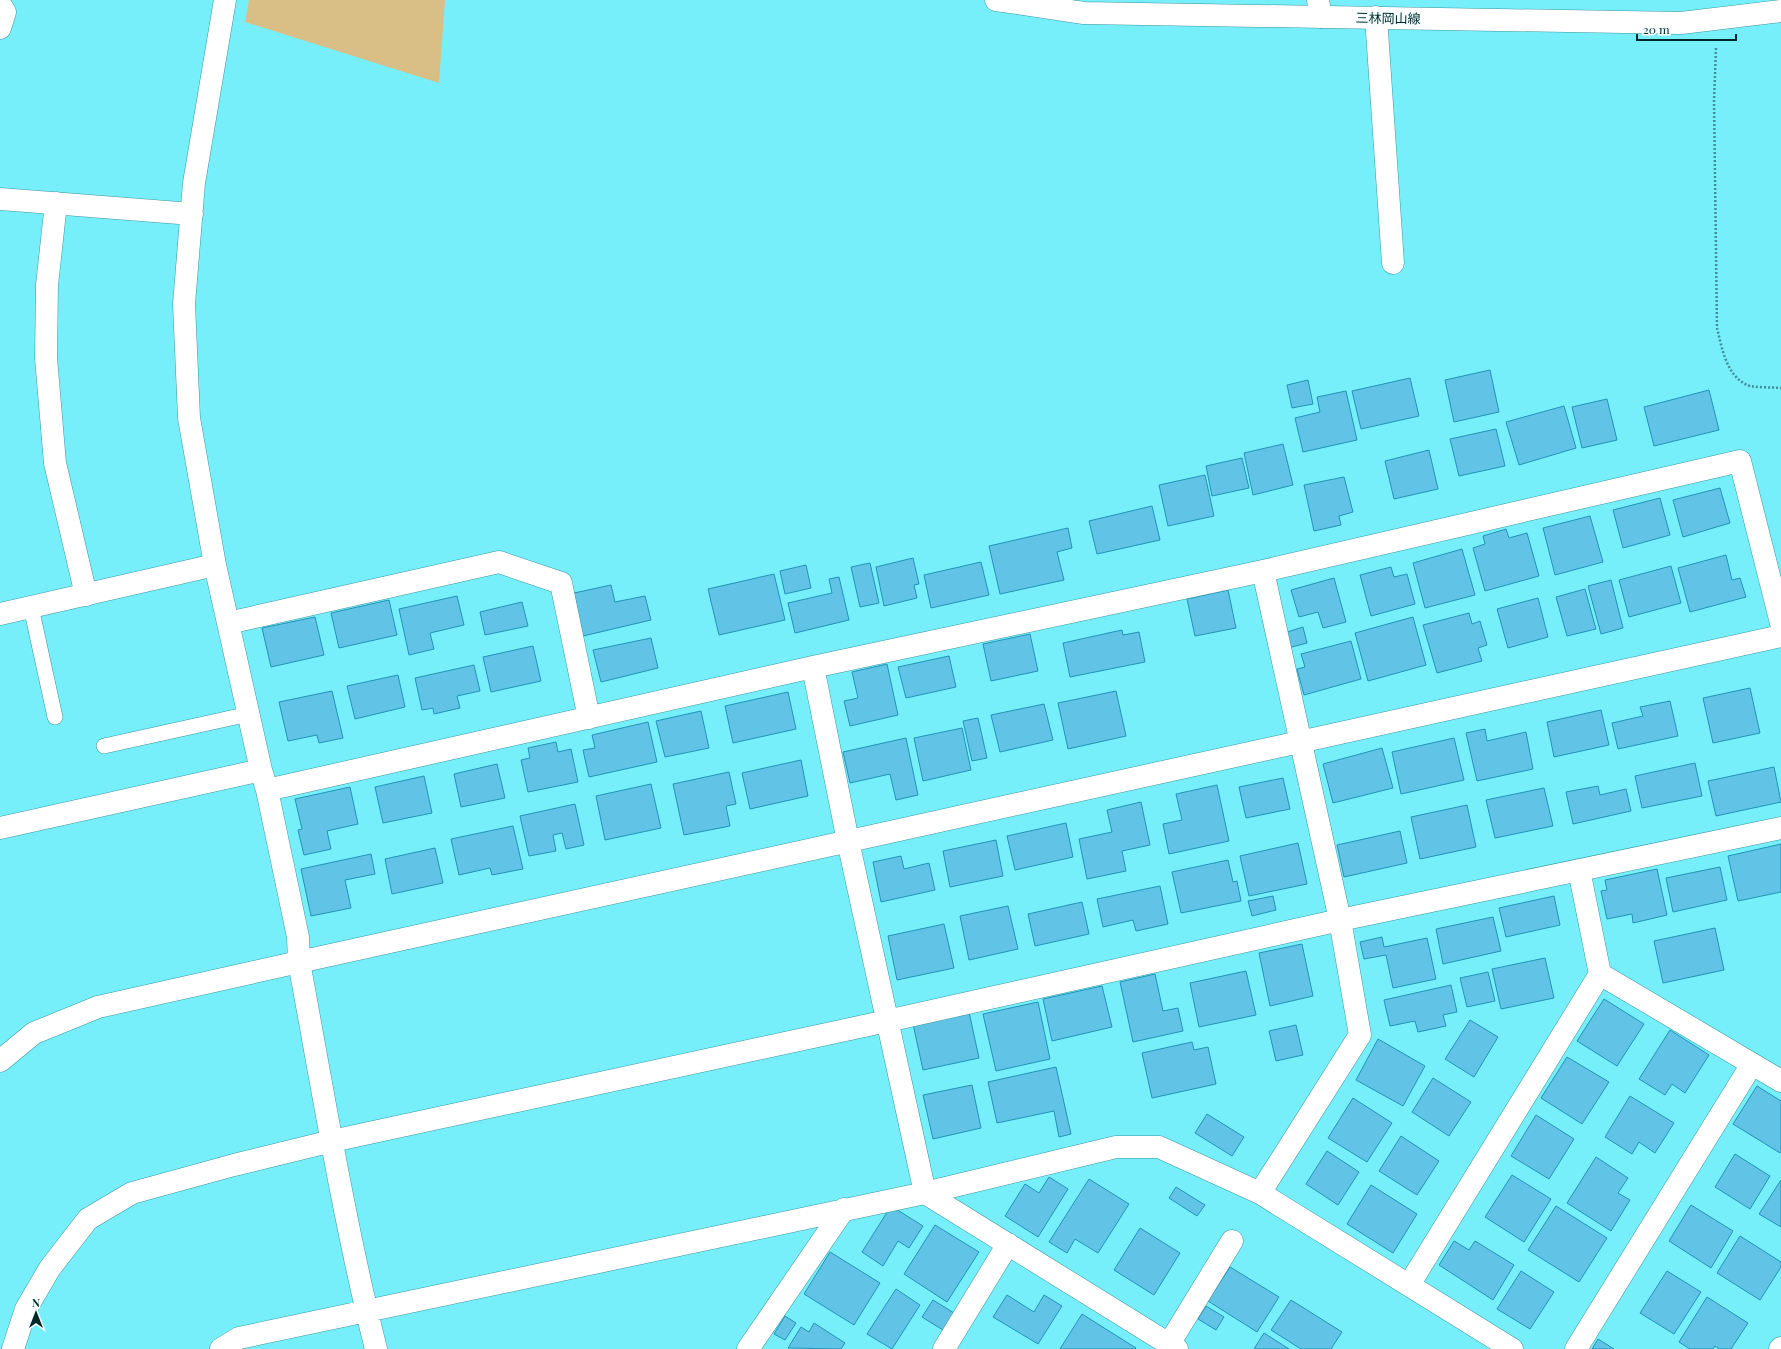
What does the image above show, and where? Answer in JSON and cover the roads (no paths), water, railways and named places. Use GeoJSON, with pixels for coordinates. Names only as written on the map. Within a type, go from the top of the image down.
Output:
{"type":"FeatureCollection","features":[{"type":"Feature","properties":{"kind":"street"},"geometry":{"type":"LineString","coordinates":[[225,0],[194,183],[184,304],[189,418],[215,565],[298,937],[299,962],[332,1141],[366,1311],[376,1349]]}},
{"type":"Feature","properties":{"kind":"street","name":"三林岡山線"},"geometry":{"type":"LineString","coordinates":[[996,0],[1084,13],[1319,8],[1376,18],[1681,23],[1781,11]]}},
{"type":"Feature","properties":{"kind":"street"},"geometry":{"type":"LineString","coordinates":[[0,4],[5,12],[0,28]]}},
{"type":"Feature","properties":{"kind":"street"},"geometry":{"type":"LineString","coordinates":[[1376,18],[1393,263]]}},
{"type":"Feature","properties":{"kind":"street"},"geometry":{"type":"LineString","coordinates":[[0,198],[192,214]]}},
{"type":"Feature","properties":{"kind":"street"},"geometry":{"type":"LineString","coordinates":[[56,203],[47,285],[46,358],[55,463],[86,595]]}},
{"type":"Feature","properties":{"kind":"street"},"geometry":{"type":"LineString","coordinates":[[0,828],[264,780],[589,718],[812,667],[1263,571],[1740,461],[1781,623]]}},
{"type":"Feature","properties":{"kind":"street"},"geometry":{"type":"LineString","coordinates":[[228,623],[499,562],[560,583],[589,718]]}},
{"type":"Feature","properties":{"kind":"street"},"geometry":{"type":"LineString","coordinates":[[0,614],[215,565]]}},
{"type":"Feature","properties":{"kind":"street"},"geometry":{"type":"LineString","coordinates":[[1260,1193],[1360,1035],[1340,920],[1263,571]]}},
{"type":"Feature","properties":{"kind":"street"},"geometry":{"type":"LineString","coordinates":[[0,1061],[34,1033],[98,1007],[1781,636]]}},
{"type":"Feature","properties":{"kind":"street"},"geometry":{"type":"LineString","coordinates":[[812,667],[848,841],[925,1193],[1170,1347],[1232,1241]]}},
{"type":"Feature","properties":{"kind":"street"},"geometry":{"type":"LineString","coordinates":[[13,1349],[26,1309],[50,1268],[88,1219],[132,1193],[234,1164],[332,1141],[887,1021],[1340,920],[1781,828]]}},
{"type":"Feature","properties":{"kind":"street"},"geometry":{"type":"LineString","coordinates":[[1409,1285],[1600,974],[1579,870]]}},
{"type":"Feature","properties":{"kind":"street"},"geometry":{"type":"LineString","coordinates":[[1600,974],[1781,1081]]}},
{"type":"Feature","properties":{"kind":"street"},"geometry":{"type":"LineString","coordinates":[[1576,1349],[1752,1064]]}},
{"type":"Feature","properties":{"kind":"street"},"geometry":{"type":"LineString","coordinates":[[221,1349],[239,1338],[925,1193],[1116,1147],[1159,1147],[1260,1193],[1512,1349]]}},
{"type":"Feature","properties":{"kind":"street"},"geometry":{"type":"LineString","coordinates":[[748,1349],[844,1209]]}},
{"type":"Feature","properties":{"kind":"street"},"geometry":{"type":"LineString","coordinates":[[944,1349],[1008,1244]]}},
{"type":"Feature","properties":{"kind":"lane"},"geometry":{"type":"LineString","coordinates":[[31,607],[55,717]]}},
{"type":"Feature","properties":{"kind":"lane"},"geometry":{"type":"LineString","coordinates":[[104,746],[249,714]]}}]}
